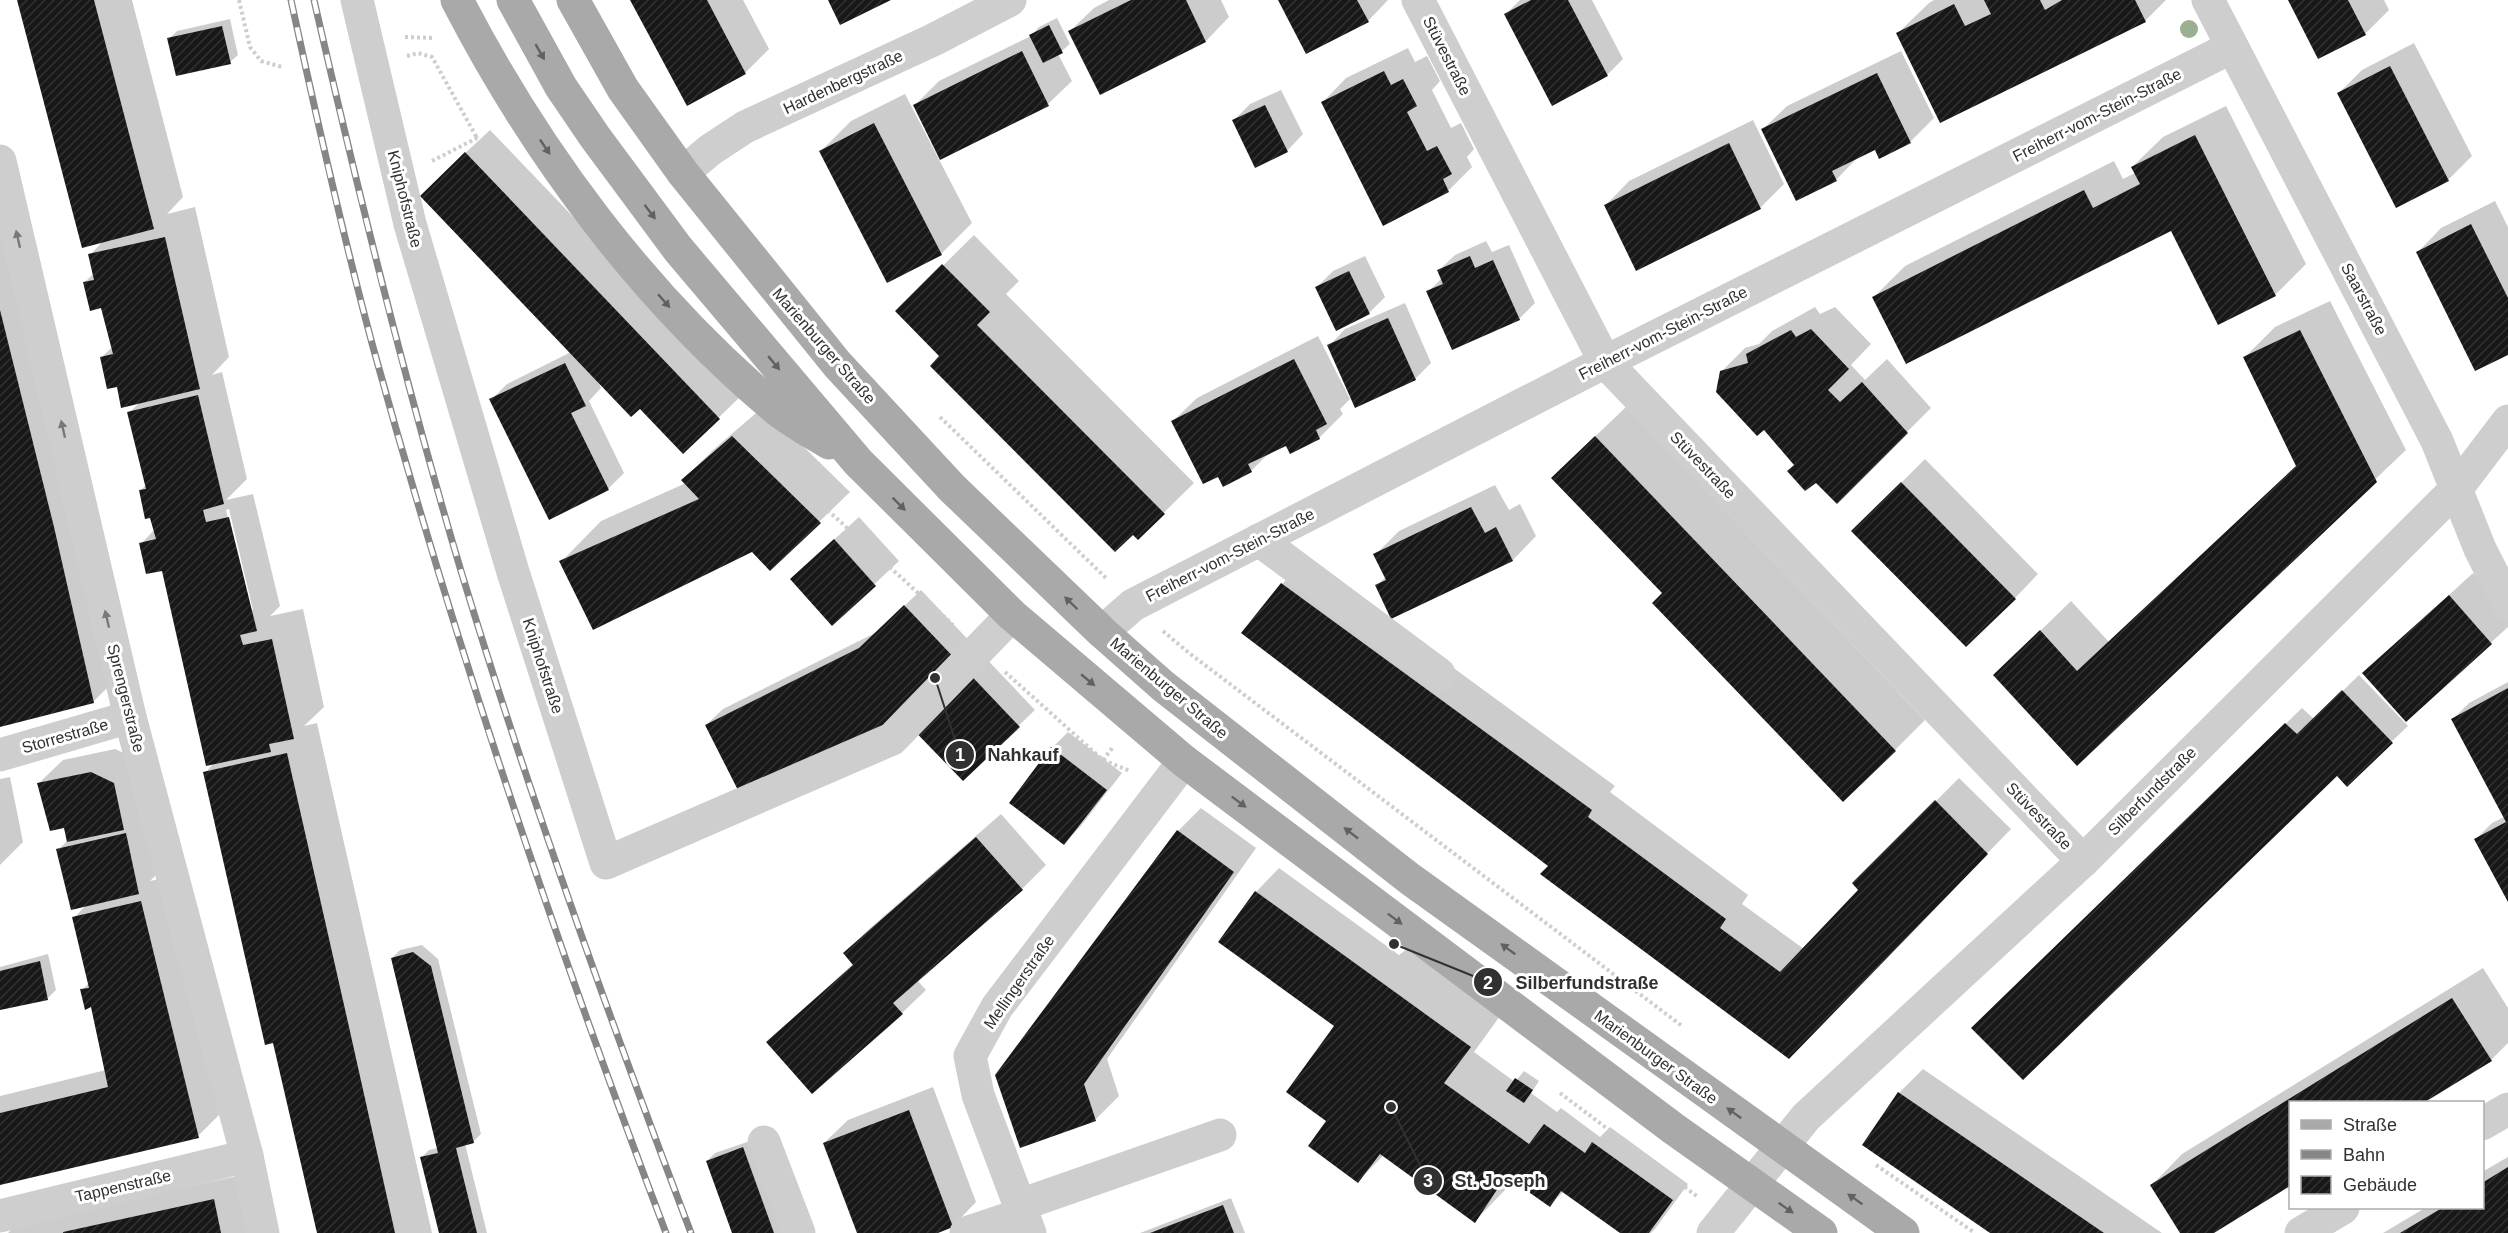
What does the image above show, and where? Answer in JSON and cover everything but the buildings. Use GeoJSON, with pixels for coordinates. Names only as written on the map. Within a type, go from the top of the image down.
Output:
{"type":"FeatureCollection","features":[{"type":"Feature","properties":{"kind":"main road"},"geometry":{"type":"LineString","coordinates":[[457,0],[512,98],[545,147],[600,223],[693,334],[777,409],[858,462]]}},
{"type":"Feature","properties":{"kind":"main road"},"geometry":{"type":"LineString","coordinates":[[513,0],[561,87],[678,249],[858,462],[1175,774],[1821,1233]]}},
{"type":"Feature","properties":{"kind":"main road","name":"Marienburger Straße"},"geometry":{"type":"LineString","coordinates":[[573,0],[623,89],[683,173],[837,364],[952,488],[1102,632],[1163,686],[1410,879],[1903,1233]]}},
{"type":"Feature","properties":{"kind":"street","name":"Kniphofstraße"},"geometry":{"type":"LineString","coordinates":[[357,0],[410,224],[513,572],[606,863],[892,739],[1012,615]]}},
{"type":"Feature","properties":{"kind":"street","name":"Hardenbergstraße"},"geometry":{"type":"LineString","coordinates":[[683,173],[710,150],[745,127],[933,40],[1010,0]]}},
{"type":"Feature","properties":{"kind":"street","name":"Stüvestraße"},"geometry":{"type":"LineString","coordinates":[[1418,0],[1605,362],[2082,861]]}},
{"type":"Feature","properties":{"kind":"street","name":"Saarstraße"},"geometry":{"type":"LineString","coordinates":[[2208,0],[2438,441],[2480,549],[2508,604]]}},
{"type":"Feature","properties":{"kind":"street","name":"Freiherr-vom-Stein-Straße"},"geometry":{"type":"LineString","coordinates":[[1102,632],[1133,605],[1605,362],[2232,47]]}},
{"type":"Feature","properties":{"kind":"street","name":"Sprengerstraße"},"geometry":{"type":"LineString","coordinates":[[0,161],[130,717],[247,1156],[263,1233]]}},
{"type":"Feature","properties":{"kind":"street","name":"Silberfundstraße"},"geometry":{"type":"LineString","coordinates":[[1713,1233],[1806,1117],[2082,861],[2457,488],[2508,421]]}},
{"type":"Feature","properties":{"kind":"street"},"geometry":{"type":"LineString","coordinates":[[1259,540],[1439,674]]}},
{"type":"Feature","properties":{"kind":"street","name":"Storrestraße"},"geometry":{"type":"LineString","coordinates":[[0,755],[130,717]]}},
{"type":"Feature","properties":{"kind":"street","name":"Mellingerstraße"},"geometry":{"type":"LineString","coordinates":[[1024,1217],[978,1095],[970,1056],[997,1007],[1175,774]]}},
{"type":"Feature","properties":{"kind":"street"},"geometry":{"type":"LineString","coordinates":[[2484,1123],[2508,1109]]}},
{"type":"Feature","properties":{"kind":"street"},"geometry":{"type":"LineString","coordinates":[[966,1233],[1024,1217],[1220,1135]]}},
{"type":"Feature","properties":{"kind":"street"},"geometry":{"type":"LineString","coordinates":[[764,1142],[799,1233]]}},
{"type":"Feature","properties":{"kind":"street","name":"Tappenstraße"},"geometry":{"type":"LineString","coordinates":[[0,1216],[247,1156]]}},
{"type":"Feature","properties":{"kind":"street"},"geometry":{"type":"LineString","coordinates":[[2301,1233],[2341,1209]]}},
{"type":"Feature","properties":{"kind":"path"},"geometry":{"type":"LineString","coordinates":[[239,0],[250,47],[261,61],[282,67]]}},
{"type":"Feature","properties":{"kind":"path"},"geometry":{"type":"LineString","coordinates":[[400,57],[418,53],[432,57],[477,138],[525,204],[535,198],[542,207]]}},
{"type":"Feature","properties":{"kind":"path"},"geometry":{"type":"LineString","coordinates":[[431,162],[477,138]]}},
{"type":"Feature","properties":{"kind":"path"},"geometry":{"type":"LineString","coordinates":[[940,417],[1133,605],[1188,653],[1683,1026]]}},
{"type":"Feature","properties":{"kind":"path"},"geometry":{"type":"LineString","coordinates":[[767,450],[822,505],[1103,760]]}},
{"type":"Feature","properties":{"kind":"path"},"geometry":{"type":"LineString","coordinates":[[1868,1159],[1975,1233]]}},
{"type":"Feature","properties":{"kind":"railway"},"geometry":{"type":"LineString","coordinates":[[291,0],[330,174],[373,347],[438,571],[546,904],[666,1233]]}},
{"type":"Feature","properties":{"kind":"railway"},"geometry":{"type":"LineString","coordinates":[[314,0],[383,287],[461,571],[570,904],[691,1233]]}},
{"type":"Feature","properties":{"kind":"place","name":"Nahkauf"},"geometry":{"type":"Point","coordinates":[935,678]}},
{"type":"Feature","properties":{"kind":"place","name":"Silberfundstraße"},"geometry":{"type":"Point","coordinates":[1394,944]}},
{"type":"Feature","properties":{"kind":"place","name":"St. Joseph"},"geometry":{"type":"Point","coordinates":[1391,1107]}}]}
